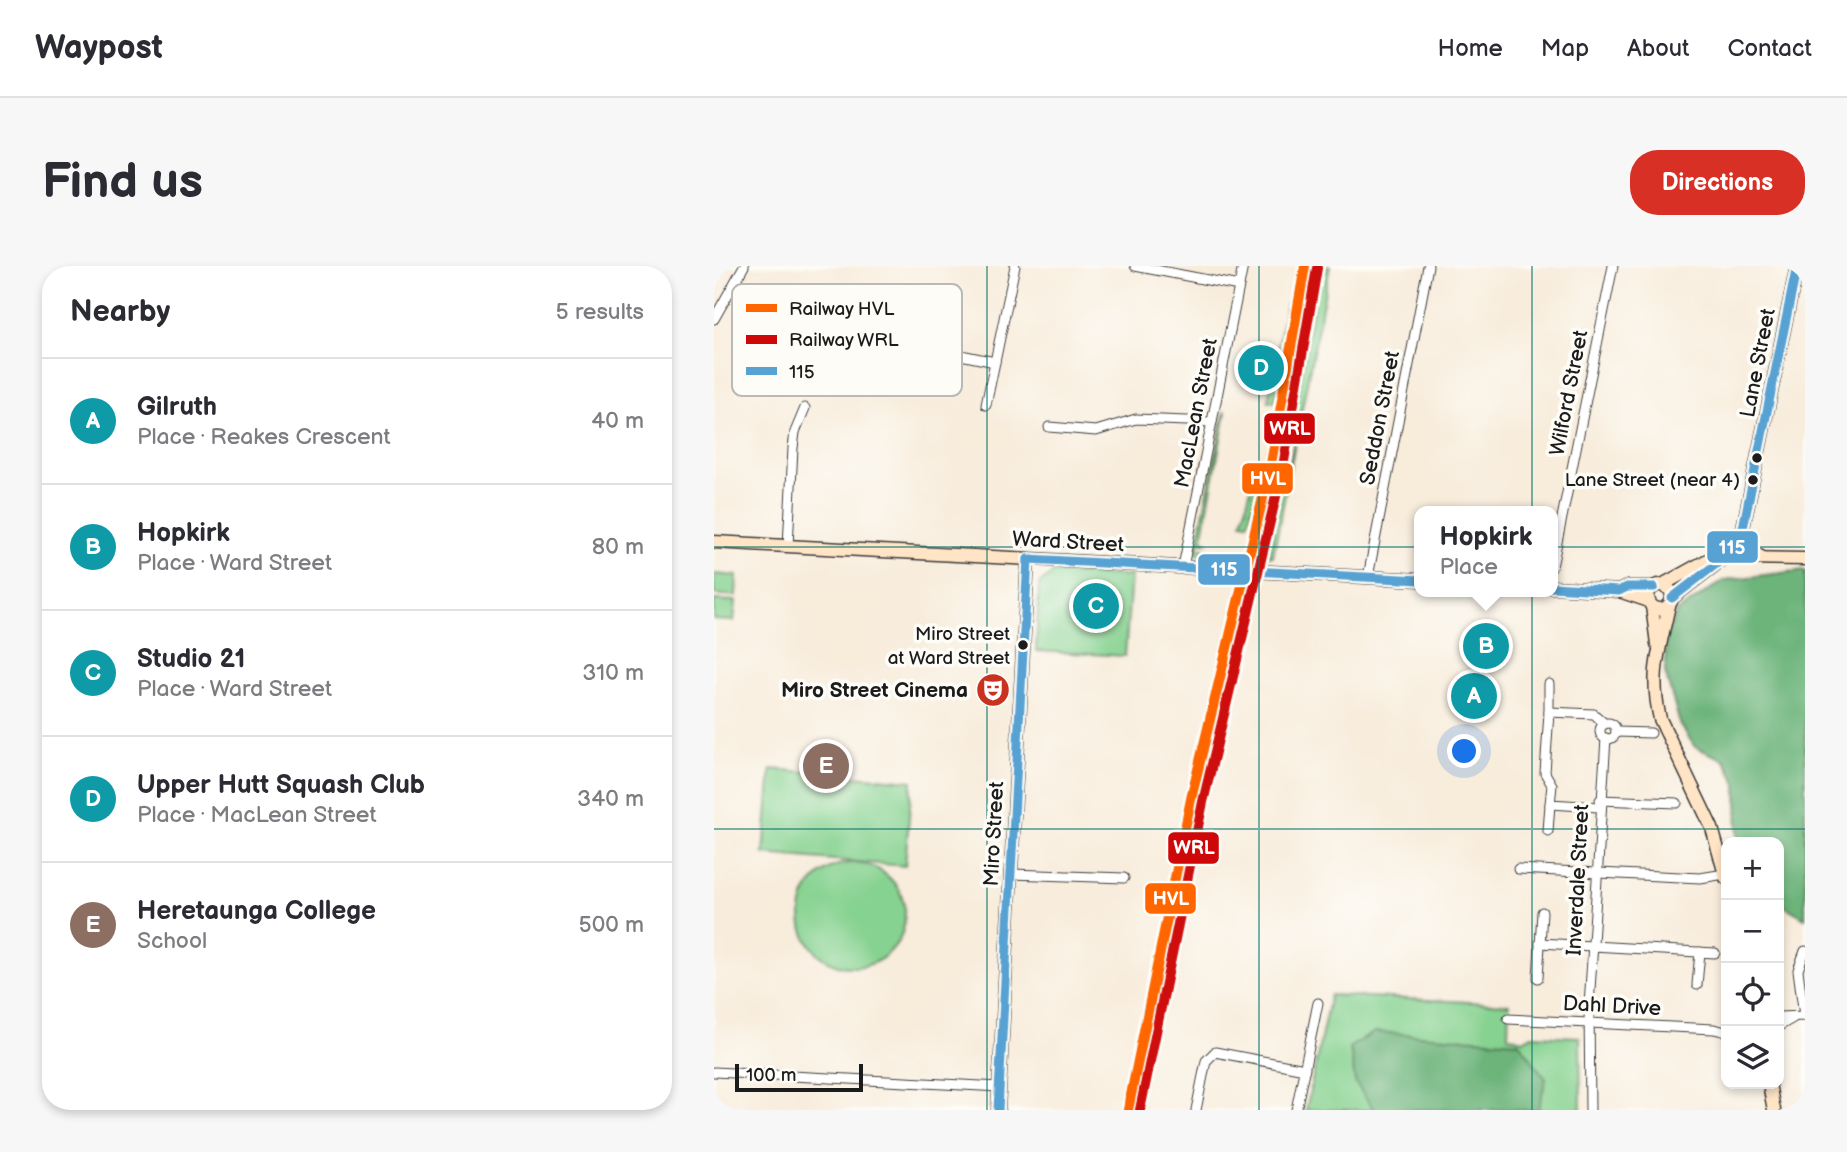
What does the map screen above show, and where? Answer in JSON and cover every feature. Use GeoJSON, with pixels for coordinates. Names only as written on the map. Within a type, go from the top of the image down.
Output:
{"type":"FeatureCollection","features":[{"type":"Feature","properties":{"kind":"street"},"geometry":{"type":"LineString","coordinates":[[734,284],[744,266]]}},
{"type":"Feature","properties":{"kind":"street"},"geometry":{"type":"LineString","coordinates":[[986,405],[1014,266]]}},
{"type":"Feature","properties":{"kind":"street"},"geometry":{"type":"LineString","coordinates":[[1135,266],[1239,286]]}},
{"type":"Feature","properties":{"kind":"street","name":"MacLean Street"},"geometry":{"type":"LineString","coordinates":[[1183,567],[1243,266]]}},
{"type":"Feature","properties":{"kind":"street","name":"Seddon Street"},"geometry":{"type":"LineString","coordinates":[[1368,577],[1428,266]]}},
{"type":"Feature","properties":{"kind":"street","name":"Wilford Street"},"geometry":{"type":"LineString","coordinates":[[1558,537],[1613,266]]}},
{"type":"Feature","properties":{"kind":"street","name":"Lane Street"},"geometry":{"type":"LineString","coordinates":[[1731,547],[1743,527],[1797,266]]}},
{"type":"Feature","properties":{"kind":"street"},"geometry":{"type":"LineString","coordinates":[[714,319],[732,287]]}},
{"type":"Feature","properties":{"kind":"street"},"geometry":{"type":"LineString","coordinates":[[962,355],[995,362]]}},
{"type":"Feature","properties":{"kind":"street"},"geometry":{"type":"LineString","coordinates":[[788,547],[795,432],[805,408]]}},
{"type":"Feature","properties":{"kind":"street"},"geometry":{"type":"LineString","coordinates":[[1049,427],[1096,431],[1136,419],[1212,422]]}},
{"type":"Feature","properties":{"kind":"street","name":"Ward Street"},"geometry":{"type":"LineString","coordinates":[[714,542],[1414,580]]}},
{"type":"Feature","properties":{"kind":"street"},"geometry":{"type":"LineString","coordinates":[[1558,587],[1619,591],[1662,609],[1728,555],[1731,547]]}},
{"type":"Feature","properties":{"kind":"street"},"geometry":{"type":"LineString","coordinates":[[1721,859],[1712,828],[1660,719],[1654,687],[1657,644],[1648,593],[1731,547],[1743,547],[1761,557],[1783,561],[1805,559]]}},
{"type":"Feature","properties":{"kind":"street","name":"Miro Street"},"geometry":{"type":"LineString","coordinates":[[998,1110],[1028,559]]}},
{"type":"Feature","properties":{"kind":"street"},"geometry":{"type":"LineString","coordinates":[[1619,591],[1627,587],[1658,586],[1671,591],[1671,602],[1657,644]]}},
{"type":"Feature","properties":{"kind":"street"},"geometry":{"type":"LineString","coordinates":[[1548,831],[1552,785],[1545,773],[1549,684]]}},
{"type":"Feature","properties":{"kind":"street"},"geometry":{"type":"LineString","coordinates":[[1549,712],[1594,714],[1605,724],[1613,725],[1616,732]]}},
{"type":"Feature","properties":{"kind":"street","name":"Inverdale Street"},"geometry":{"type":"LineString","coordinates":[[1590,1110],[1592,946],[1606,738],[1600,732],[1605,724]]}},
{"type":"Feature","properties":{"kind":"street"},"geometry":{"type":"LineString","coordinates":[[1616,732],[1650,733]]}},
{"type":"Feature","properties":{"kind":"street"},"geometry":{"type":"LineString","coordinates":[[1606,738],[1611,738],[1616,732]]}},
{"type":"Feature","properties":{"kind":"street"},"geometry":{"type":"LineString","coordinates":[[1550,804],[1677,803]]}},
{"type":"Feature","properties":{"kind":"street"},"geometry":{"type":"LineString","coordinates":[[1518,869],[1700,878],[1721,876]]}},
{"type":"Feature","properties":{"kind":"street"},"geometry":{"type":"LineString","coordinates":[[1012,874],[1124,878]]}},
{"type":"Feature","properties":{"kind":"street"},"geometry":{"type":"LineString","coordinates":[[1538,978],[1542,912]]}},
{"type":"Feature","properties":{"kind":"street"},"geometry":{"type":"LineString","coordinates":[[1540,943],[1715,953]]}},
{"type":"Feature","properties":{"kind":"street"},"geometry":{"type":"LineString","coordinates":[[1784,1024],[1801,1016],[1798,970],[1805,951]]}},
{"type":"Feature","properties":{"kind":"street"},"geometry":{"type":"LineString","coordinates":[[1697,985],[1700,952]]}},
{"type":"Feature","properties":{"kind":"street"},"geometry":{"type":"LineString","coordinates":[[1296,1110],[1321,1015],[1318,1003]]}},
{"type":"Feature","properties":{"kind":"street","name":"Dahl Drive"},"geometry":{"type":"LineString","coordinates":[[1508,1019],[1721,1031]]}},
{"type":"Feature","properties":{"kind":"street","name":"Dahl Drive"},"geometry":{"type":"LineString","coordinates":[[1714,1029],[1721,1027]]}},
{"type":"Feature","properties":{"kind":"street"},"geometry":{"type":"LineString","coordinates":[[1196,1110],[1206,1061],[1215,1052],[1305,1069]]}},
{"type":"Feature","properties":{"kind":"street"},"geometry":{"type":"LineString","coordinates":[[714,1072],[1000,1087]]}},
{"type":"Feature","properties":{"kind":"street"},"geometry":{"type":"LineString","coordinates":[[1770,1089],[1774,1110]]}},
{"type":"Feature","properties":{"kind":"green space"},"geometry":{"type":"Polygon","coordinates":[[[1326,266],[1330,266],[1273,556],[1269,556],[1285,463],[1289,464],[1298,421],[1294,419],[1319,269],[1325,270],[1326,266]]]}},
{"type":"Feature","properties":{"kind":"green space"},"geometry":{"type":"Polygon","coordinates":[[[1286,304],[1289,311],[1274,402],[1268,401],[1286,304]]]}},
{"type":"Feature","properties":{"kind":"green space"},"geometry":{"type":"Polygon","coordinates":[[[1224,412],[1226,413],[1202,539],[1207,542],[1199,543],[1199,548],[1204,548],[1203,555],[1199,555],[1196,550],[1224,412]]]}},
{"type":"Feature","properties":{"kind":"green space"},"geometry":{"type":"Polygon","coordinates":[[[1259,458],[1263,459],[1248,523],[1242,522],[1259,458]]]}},
{"type":"Feature","properties":{"kind":"green space"},"geometry":{"type":"Polygon","coordinates":[[[1805,570],[1805,918],[1784,906],[1784,837],[1738,837],[1737,784],[1725,760],[1695,747],[1680,724],[1665,672],[1666,636],[1677,612],[1724,580],[1805,570]]]}},
{"type":"Feature","properties":{"kind":"green space"},"geometry":{"type":"Polygon","coordinates":[[[1054,572],[1131,576],[1125,656],[1036,651],[1039,584],[1054,572]]]}},
{"type":"Feature","properties":{"kind":"green space"},"geometry":{"type":"Polygon","coordinates":[[[714,574],[737,576],[736,596],[714,594],[714,574]]]}},
{"type":"Feature","properties":{"kind":"green space"},"geometry":{"type":"Polygon","coordinates":[[[714,600],[736,601],[734,621],[714,620],[714,600]]]}},
{"type":"Feature","properties":{"kind":"green space"},"geometry":{"type":"Polygon","coordinates":[[[771,769],[912,781],[905,866],[764,854],[771,769]]]}},
{"type":"Feature","properties":{"kind":"green space"},"geometry":{"type":"Polygon","coordinates":[[[853,863],[873,867],[890,878],[901,895],[905,915],[901,935],[890,952],[873,963],[853,967],[833,963],[816,952],[805,935],[801,915],[805,895],[816,878],[833,867],[853,863]]]}},
{"type":"Feature","properties":{"kind":"green space"},"geometry":{"type":"Polygon","coordinates":[[[1330,995],[1509,1004],[1508,1036],[1523,1040],[1532,1035],[1580,1037],[1581,1110],[1306,1110],[1330,995]]]}},
{"type":"Feature","properties":{"kind":"green space"},"geometry":{"type":"Polygon","coordinates":[[[1375,1032],[1519,1042],[1546,1079],[1538,1110],[1374,1110],[1355,1082],[1350,1047],[1375,1032]]]}},
{"type":"Feature","properties":{"kind":"railway"},"geometry":{"type":"LineString","coordinates":[[1135,1110],[1193,822],[1279,455],[1312,266]]}},
{"type":"Feature","properties":{"kind":"rail line","name":"HVL"},"geometry":{"type":"LineString","coordinates":[[1128,1110],[1191,799],[1271,464],[1305,266]]}},
{"type":"Feature","properties":{"kind":"rail line","name":"WRL"},"geometry":{"type":"LineString","coordinates":[[1140,1110],[1203,802],[1283,467],[1317,268]]}},
{"type":"Feature","properties":{"kind":"transit line","name":"115"},"geometry":{"type":"LineString","coordinates":[[1672,598],[1728,555],[1743,528],[1797,266]]}},
{"type":"Feature","properties":{"kind":"transit line","name":"115"},"geometry":{"type":"LineString","coordinates":[[1028,559],[1414,580]]}},
{"type":"Feature","properties":{"kind":"transit line","name":"115"},"geometry":{"type":"LineString","coordinates":[[998,1110],[1028,559]]}},
{"type":"Feature","properties":{"kind":"transit line","name":"115"},"geometry":{"type":"LineString","coordinates":[[1558,587],[1619,591],[1627,587],[1654,587]]}},
{"type":"Feature","properties":{"kind":"place","name":"Upper Hutt Squash Club"},"geometry":{"type":"Point","coordinates":[1261,368]}},
{"type":"Feature","properties":{"kind":"place","name":"Lane Street (near 4)"},"geometry":{"type":"Point","coordinates":[1753,480]}},
{"type":"Feature","properties":{"kind":"place","name":"Studio 21"},"geometry":{"type":"Point","coordinates":[1096,606]}},
{"type":"Feature","properties":{"kind":"place","name":"Miro Street at Ward Street"},"geometry":{"type":"Point","coordinates":[1023,645]}},
{"type":"Feature","properties":{"kind":"place","name":"Hopkirk"},"geometry":{"type":"Point","coordinates":[1486,646]}},
{"type":"Feature","properties":{"kind":"place","name":"Miro Street Cinema"},"geometry":{"type":"Point","coordinates":[993,690]}},
{"type":"Feature","properties":{"kind":"place","name":"Gilruth"},"geometry":{"type":"Point","coordinates":[1474,696]}},
{"type":"Feature","properties":{"kind":"place","name":"Heretaunga College"},"geometry":{"type":"Point","coordinates":[826,766]}}]}
